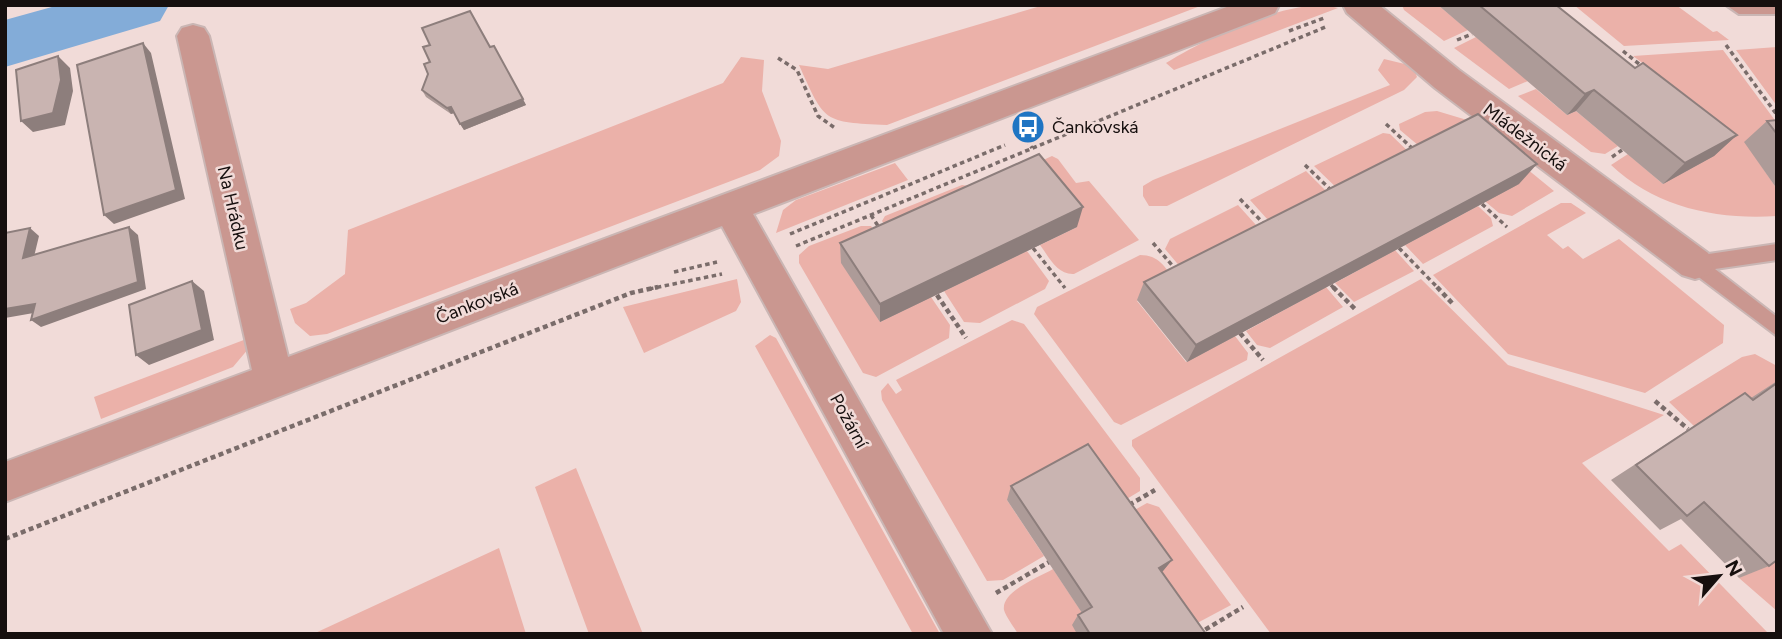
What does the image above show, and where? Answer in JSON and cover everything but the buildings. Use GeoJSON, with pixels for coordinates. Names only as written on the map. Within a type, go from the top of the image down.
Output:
{"type":"FeatureCollection","features":[{"type":"Feature","properties":{"kind":"street","name":"Čankovská"},"geometry":{"type":"LineString","coordinates":[[5,481],[1264,5]]}},
{"type":"Feature","properties":{"kind":"street","name":"Mládežnická"},"geometry":{"type":"LineString","coordinates":[[1364,10],[1447,79],[1695,264]]}},
{"type":"Feature","properties":{"kind":"street","name":"Na Hrádku"},"geometry":{"type":"LineString","coordinates":[[193,36],[274,380]]}},
{"type":"Feature","properties":{"kind":"street","name":"Požární"},"geometry":{"type":"LineString","coordinates":[[730,207],[969,634]]}},
{"type":"Feature","properties":{"kind":"lane"},"geometry":{"type":"LineString","coordinates":[[1734,5],[1739,9],[1777,9]]}},
{"type":"Feature","properties":{"kind":"lane"},"geometry":{"type":"LineString","coordinates":[[1695,264],[1777,252]]}},
{"type":"Feature","properties":{"kind":"lane","name":"Mládežnická"},"geometry":{"type":"LineString","coordinates":[[1695,264],[1777,328]]}},
{"type":"Feature","properties":{"kind":"path"},"geometry":{"type":"LineString","coordinates":[[5,539],[631,293],[731,272],[766,274],[871,215],[1364,10]]}},
{"type":"Feature","properties":{"kind":"path"},"geometry":{"type":"LineString","coordinates":[[1726,45],[1777,115]]}},
{"type":"Feature","properties":{"kind":"path"},"geometry":{"type":"LineString","coordinates":[[1623,51],[1655,76]]}},
{"type":"Feature","properties":{"kind":"path"},"geometry":{"type":"LineString","coordinates":[[778,58],[797,71],[818,116],[830,126],[842,130]]}},
{"type":"Feature","properties":{"kind":"path"},"geometry":{"type":"LineString","coordinates":[[1386,124],[1421,156]]}},
{"type":"Feature","properties":{"kind":"path"},"geometry":{"type":"LineString","coordinates":[[962,154],[975,172]]}},
{"type":"Feature","properties":{"kind":"path"},"geometry":{"type":"LineString","coordinates":[[1306,165],[1339,197]]}},
{"type":"Feature","properties":{"kind":"path"},"geometry":{"type":"LineString","coordinates":[[969,175],[978,186]]}},
{"type":"Feature","properties":{"kind":"path"},"geometry":{"type":"LineString","coordinates":[[1240,199],[1272,232]]}},
{"type":"Feature","properties":{"kind":"path"},"geometry":{"type":"LineString","coordinates":[[1482,204],[1507,227]]}},
{"type":"Feature","properties":{"kind":"path"},"geometry":{"type":"LineString","coordinates":[[871,215],[883,232]]}},
{"type":"Feature","properties":{"kind":"path"},"geometry":{"type":"LineString","coordinates":[[1153,243],[1182,277]]}},
{"type":"Feature","properties":{"kind":"path"},"geometry":{"type":"LineString","coordinates":[[1033,248],[1065,288]]}},
{"type":"Feature","properties":{"kind":"path"},"geometry":{"type":"LineString","coordinates":[[1399,248],[1452,303]]}},
{"type":"Feature","properties":{"kind":"path"},"geometry":{"type":"LineString","coordinates":[[1331,285],[1354,309]]}},
{"type":"Feature","properties":{"kind":"path"},"geometry":{"type":"LineString","coordinates":[[936,295],[966,338]]}},
{"type":"Feature","properties":{"kind":"path"},"geometry":{"type":"LineString","coordinates":[[1241,333],[1263,360]]}},
{"type":"Feature","properties":{"kind":"path"},"geometry":{"type":"LineString","coordinates":[[1655,401],[1688,429]]}},
{"type":"Feature","properties":{"kind":"path"},"geometry":{"type":"LineString","coordinates":[[1120,510],[1155,491]]}},
{"type":"Feature","properties":{"kind":"path"},"geometry":{"type":"LineString","coordinates":[[989,597],[1049,562]]}},
{"type":"Feature","properties":{"kind":"path"},"geometry":{"type":"LineString","coordinates":[[1198,634],[1243,607]]}},
{"type":"Feature","properties":{"kind":"shaded area"},"geometry":{"type":"Polygon","coordinates":[[[1044,5],[1203,5],[887,125],[850,123],[829,116],[821,109],[799,65],[828,69],[1044,5]]]}},
{"type":"Feature","properties":{"kind":"shaded area"},"geometry":{"type":"Polygon","coordinates":[[[1325,5],[1338,8],[1174,70],[1166,63],[1222,33],[1264,16],[1306,6],[1325,5]]]}},
{"type":"Feature","properties":{"kind":"shaded area"},"geometry":{"type":"Polygon","coordinates":[[[1402,5],[1438,5],[1468,30],[1444,41],[1404,10],[1402,5]]]}},
{"type":"Feature","properties":{"kind":"shaded area"},"geometry":{"type":"Polygon","coordinates":[[[1574,5],[1676,5],[1713,32],[1717,31],[1729,40],[1624,46],[1574,5]]]}},
{"type":"Feature","properties":{"kind":"shaded area"},"geometry":{"type":"Polygon","coordinates":[[[1476,37],[1528,81],[1509,89],[1454,48],[1476,37]]]}},
{"type":"Feature","properties":{"kind":"shaded area"},"geometry":{"type":"Polygon","coordinates":[[[1777,47],[1777,106],[1736,50],[1777,47]]]}},
{"type":"Feature","properties":{"kind":"shaded area"},"geometry":{"type":"Polygon","coordinates":[[[1723,50],[1777,123],[1745,142],[1777,189],[1777,216],[1732,216],[1689,208],[1648,192],[1611,165],[1628,154],[1663,184],[1672,122],[1699,105],[1633,56],[1723,50]]]}},
{"type":"Feature","properties":{"kind":"shaded area"},"geometry":{"type":"Polygon","coordinates":[[[741,57],[764,60],[762,91],[781,141],[779,156],[760,170],[327,334],[310,336],[295,323],[290,309],[306,303],[345,274],[348,230],[723,83],[741,57]]]}},
{"type":"Feature","properties":{"kind":"shaded area"},"geometry":{"type":"Polygon","coordinates":[[[1384,59],[1413,66],[1417,77],[1404,90],[1167,206],[1149,206],[1143,196],[1143,186],[1153,180],[1390,85],[1378,70],[1384,59]]]}},
{"type":"Feature","properties":{"kind":"shaded area"},"geometry":{"type":"Polygon","coordinates":[[[1536,89],[1567,115],[1576,111],[1618,146],[1605,154],[1591,152],[1518,96],[1536,89]]]}},
{"type":"Feature","properties":{"kind":"shaded area"},"geometry":{"type":"Polygon","coordinates":[[[1437,111],[1467,120],[1554,191],[1512,216],[1499,213],[1400,130],[1399,124],[1425,112],[1437,111]]]}},
{"type":"Feature","properties":{"kind":"shaded area"},"geometry":{"type":"Polygon","coordinates":[[[1383,133],[1390,134],[1416,159],[1344,195],[1314,166],[1383,133]]]}},
{"type":"Feature","properties":{"kind":"shaded area"},"geometry":{"type":"Polygon","coordinates":[[[1052,156],[1058,159],[1076,183],[1089,181],[1139,240],[1074,274],[1068,274],[1058,268],[1040,245],[1077,227],[981,180],[1024,160],[1028,167],[1052,156]]]}},
{"type":"Feature","properties":{"kind":"shaded area"},"geometry":{"type":"Polygon","coordinates":[[[895,163],[908,180],[776,233],[783,210],[796,200],[895,163]]]}},
{"type":"Feature","properties":{"kind":"shaded area"},"geometry":{"type":"Polygon","coordinates":[[[1306,171],[1335,200],[1276,229],[1250,200],[1306,171]]]}},
{"type":"Feature","properties":{"kind":"shaded area"},"geometry":{"type":"Polygon","coordinates":[[[962,185],[969,186],[894,238],[882,221],[885,216],[962,185]]]}},
{"type":"Feature","properties":{"kind":"shaded area"},"geometry":{"type":"Polygon","coordinates":[[[1561,203],[1571,203],[1586,213],[1547,235],[1563,249],[1568,246],[1583,259],[1619,239],[1724,325],[1723,343],[1645,393],[1508,354],[1433,275],[1561,203]]]}},
{"type":"Feature","properties":{"kind":"shaded area"},"geometry":{"type":"Polygon","coordinates":[[[1238,205],[1265,235],[1187,275],[1165,249],[1170,239],[1238,205]]]}},
{"type":"Feature","properties":{"kind":"shaded area"},"geometry":{"type":"Polygon","coordinates":[[[1478,206],[1491,218],[1493,226],[1423,264],[1405,245],[1478,206]]]}},
{"type":"Feature","properties":{"kind":"shaded area"},"geometry":{"type":"Polygon","coordinates":[[[861,226],[871,226],[884,243],[880,322],[931,297],[950,325],[949,338],[876,377],[863,373],[799,263],[799,255],[809,246],[861,226]]]}},
{"type":"Feature","properties":{"kind":"shaded area"},"geometry":{"type":"Polygon","coordinates":[[[1395,250],[1414,271],[1354,302],[1335,283],[1395,250]]]}},
{"type":"Feature","properties":{"kind":"shaded area"},"geometry":{"type":"Polygon","coordinates":[[[1027,251],[1049,281],[1045,289],[980,323],[964,322],[944,291],[1027,251]]]}},
{"type":"Feature","properties":{"kind":"shaded area"},"geometry":{"type":"Polygon","coordinates":[[[1140,255],[1157,260],[1175,281],[1137,301],[1186,362],[1235,336],[1248,353],[1247,360],[1121,425],[1114,422],[1034,314],[1037,307],[1140,255]]]}},
{"type":"Feature","properties":{"kind":"shaded area"},"geometry":{"type":"Polygon","coordinates":[[[737,279],[741,302],[736,311],[644,353],[623,307],[737,279]]]}},
{"type":"Feature","properties":{"kind":"shaded area"},"geometry":{"type":"Polygon","coordinates":[[[1421,279],[1508,365],[1664,415],[1582,463],[1669,551],[1681,544],[1768,633],[1271,634],[1132,446],[1132,440],[1421,279]]]}},
{"type":"Feature","properties":{"kind":"shaded area"},"geometry":{"type":"Polygon","coordinates":[[[1326,287],[1343,307],[1270,348],[1257,345],[1246,331],[1326,287]]]}},
{"type":"Feature","properties":{"kind":"shaded area"},"geometry":{"type":"Polygon","coordinates":[[[1012,320],[1024,324],[1140,478],[1140,491],[1115,506],[1007,500],[1044,556],[1003,580],[987,581],[882,400],[881,391],[888,383],[896,394],[902,390],[896,380],[1012,320]]]}},
{"type":"Feature","properties":{"kind":"shaded area"},"geometry":{"type":"Polygon","coordinates":[[[770,335],[776,338],[940,634],[913,634],[755,346],[770,335]]]}},
{"type":"Feature","properties":{"kind":"shaded area"},"geometry":{"type":"Polygon","coordinates":[[[249,338],[249,348],[233,367],[101,419],[94,397],[249,338]]]}},
{"type":"Feature","properties":{"kind":"shaded area"},"geometry":{"type":"Polygon","coordinates":[[[1755,354],[1777,366],[1777,385],[1726,416],[1694,426],[1669,402],[1742,357],[1755,354]]]}},
{"type":"Feature","properties":{"kind":"shaded area"},"geometry":{"type":"Polygon","coordinates":[[[576,468],[643,634],[589,634],[535,487],[576,468]]]}},
{"type":"Feature","properties":{"kind":"shaded area"},"geometry":{"type":"Polygon","coordinates":[[[1147,503],[1159,507],[1231,605],[1186,629],[1124,516],[1147,503]]]}},
{"type":"Feature","properties":{"kind":"shaded area"},"geometry":{"type":"Polygon","coordinates":[[[499,548],[526,634],[313,634],[499,548]]]}},
{"type":"Feature","properties":{"kind":"shaded area"},"geometry":{"type":"Polygon","coordinates":[[[1777,550],[1777,611],[1739,578],[1777,550]]]}},
{"type":"Feature","properties":{"kind":"shaded area"},"geometry":{"type":"Polygon","coordinates":[[[1053,569],[1085,617],[1077,634],[1018,634],[1005,613],[1005,603],[1015,591],[1053,569]]]}},
{"type":"Feature","properties":{"kind":"waterway"},"geometry":{"type":"LineString","coordinates":[[5,44],[137,5]]}},
{"type":"Feature","properties":{"kind":"place","name":"Čankovská"},"geometry":{"type":"Point","coordinates":[1028,127]}}]}
